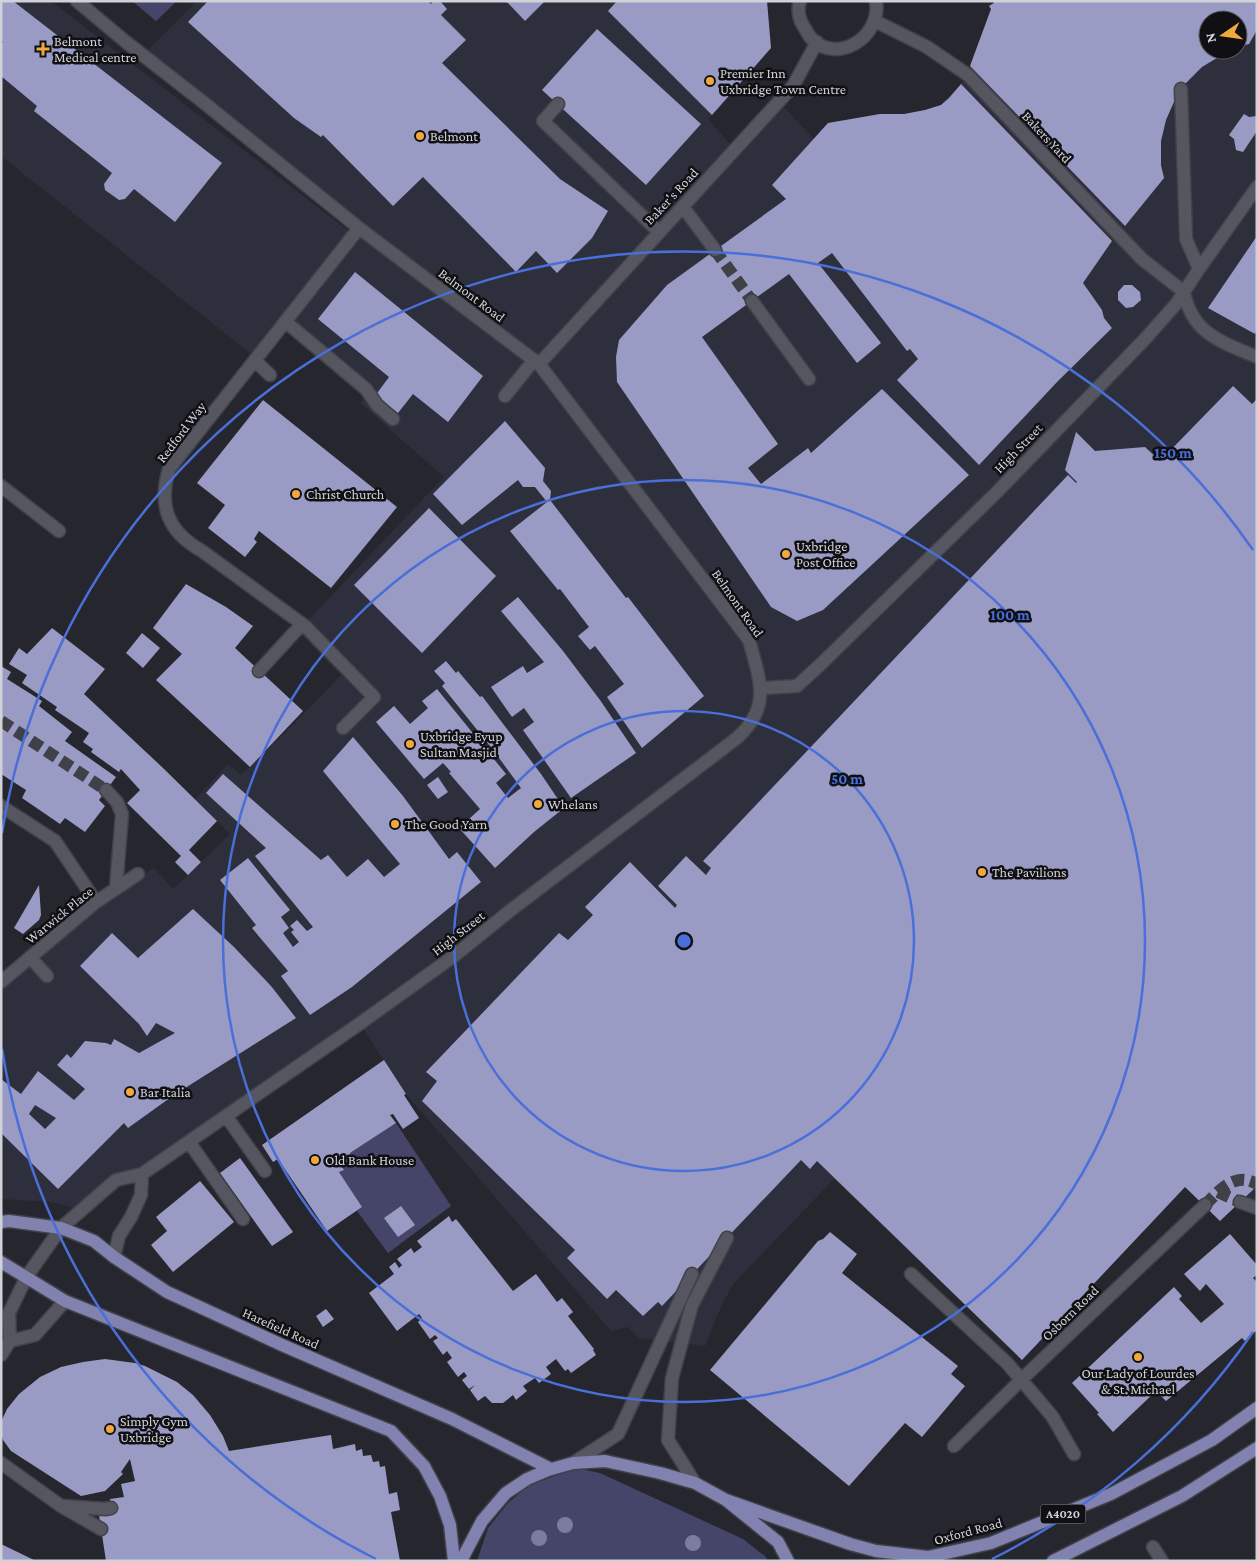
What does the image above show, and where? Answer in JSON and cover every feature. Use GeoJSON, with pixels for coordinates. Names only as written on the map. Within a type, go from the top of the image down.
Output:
{"type":"FeatureCollection","features":[{"type":"Feature","properties":{"kind":"main road","name":"Harefield Road"},"geometry":{"type":"LineString","coordinates":[[1,1222],[10,1220],[61,1228],[94,1241],[167,1292],[282,1345],[452,1419],[551,1469]]}},
{"type":"Feature","properties":{"kind":"main road"},"geometry":{"type":"LineString","coordinates":[[1,1262],[27,1276],[65,1301],[391,1431],[424,1466],[440,1496],[450,1525],[454,1561]]}},
{"type":"Feature","properties":{"kind":"main road","name":"Oxford Road"},"geometry":{"type":"LineString","coordinates":[[726,1500],[850,1544],[876,1551],[928,1557],[991,1543],[1110,1494],[1212,1440],[1257,1408]]}},
{"type":"Feature","properties":{"kind":"main road","name":"A4020"},"geometry":{"type":"LineString","coordinates":[[1053,1561],[1182,1496],[1257,1448]]}},
{"type":"Feature","properties":{"kind":"main road"},"geometry":{"type":"LineString","coordinates":[[461,1561],[482,1521],[506,1493],[527,1479],[551,1469],[573,1463],[606,1461],[695,1483],[726,1500],[778,1542],[788,1561]]}},
{"type":"Feature","properties":{"kind":"street","name":"Belmont Road"},"geometry":{"type":"LineString","coordinates":[[77,1],[130,46],[203,102],[359,228],[536,362],[749,640],[763,689]]}},
{"type":"Feature","properties":{"kind":"street"},"geometry":{"type":"LineString","coordinates":[[800,1],[798,6],[801,22],[810,37],[830,48],[845,48],[858,43],[868,34],[875,21],[876,1]]}},
{"type":"Feature","properties":{"kind":"street","name":"Bakers Yard"},"geometry":{"type":"LineString","coordinates":[[875,21],[927,47],[968,75],[1119,236],[1142,259],[1184,292]]}},
{"type":"Feature","properties":{"kind":"street","name":"Baker's Road"},"geometry":{"type":"LineString","coordinates":[[505,396],[793,86],[816,42]]}},
{"type":"Feature","properties":{"kind":"street"},"geometry":{"type":"LineString","coordinates":[[1182,89],[1186,239],[1199,269]]}},
{"type":"Feature","properties":{"kind":"street"},"geometry":{"type":"LineString","coordinates":[[558,104],[543,121],[659,232]]}},
{"type":"Feature","properties":{"kind":"street","name":"High Street"},"geometry":{"type":"LineString","coordinates":[[27,1276],[61,1228],[116,1180],[142,1174],[331,1044],[454,956],[519,904],[726,748],[754,720],[763,689],[797,686],[990,498],[1145,339],[1176,304],[1257,187]]}},
{"type":"Feature","properties":{"kind":"street"},"geometry":{"type":"LineString","coordinates":[[683,206],[715,250]]}},
{"type":"Feature","properties":{"kind":"street","name":"Redford Way"},"geometry":{"type":"LineString","coordinates":[[343,728],[374,697],[302,624],[191,545],[181,535],[170,520],[165,503],[165,483],[169,469],[359,228]]}},
{"type":"Feature","properties":{"kind":"street"},"geometry":{"type":"LineString","coordinates":[[1184,292],[1189,310],[1199,326],[1222,342],[1257,356]]}},
{"type":"Feature","properties":{"kind":"street"},"geometry":{"type":"LineString","coordinates":[[752,301],[809,379]]}},
{"type":"Feature","properties":{"kind":"street"},"geometry":{"type":"LineString","coordinates":[[286,322],[366,389],[376,405],[393,419]]}},
{"type":"Feature","properties":{"kind":"street"},"geometry":{"type":"LineString","coordinates":[[255,361],[270,375]]}},
{"type":"Feature","properties":{"kind":"street"},"geometry":{"type":"LineString","coordinates":[[1,486],[59,532]]}},
{"type":"Feature","properties":{"kind":"street"},"geometry":{"type":"LineString","coordinates":[[259,670],[302,624]]}},
{"type":"Feature","properties":{"kind":"street"},"geometry":{"type":"LineString","coordinates":[[106,790],[117,802],[122,814],[116,888]]}},
{"type":"Feature","properties":{"kind":"street"},"geometry":{"type":"LineString","coordinates":[[1,806],[55,840],[96,902]]}},
{"type":"Feature","properties":{"kind":"street","name":"Warwick Place"},"geometry":{"type":"LineString","coordinates":[[1,982],[96,902],[138,874]]}},
{"type":"Feature","properties":{"kind":"street"},"geometry":{"type":"LineString","coordinates":[[30,957],[47,976]]}},
{"type":"Feature","properties":{"kind":"street"},"geometry":{"type":"LineString","coordinates":[[226,1116],[264,1172]]}},
{"type":"Feature","properties":{"kind":"street"},"geometry":{"type":"LineString","coordinates":[[189,1142],[243,1220]]}},
{"type":"Feature","properties":{"kind":"street"},"geometry":{"type":"LineString","coordinates":[[114,1256],[119,1236],[131,1217],[141,1195],[142,1174]]}},
{"type":"Feature","properties":{"kind":"street"},"geometry":{"type":"LineString","coordinates":[[1240,1202],[1257,1208]]}},
{"type":"Feature","properties":{"kind":"street","name":"Osborn Road"},"geometry":{"type":"LineString","coordinates":[[954,1446],[1205,1205]]}},
{"type":"Feature","properties":{"kind":"street"},"geometry":{"type":"LineString","coordinates":[[695,1483],[668,1440],[672,1378],[692,1305],[727,1238]]}},
{"type":"Feature","properties":{"kind":"street"},"geometry":{"type":"LineString","coordinates":[[573,1463],[618,1434],[692,1274]]}},
{"type":"Feature","properties":{"kind":"street"},"geometry":{"type":"LineString","coordinates":[[911,1274],[1022,1379],[1052,1416],[1074,1454]]}},
{"type":"Feature","properties":{"kind":"street"},"geometry":{"type":"LineString","coordinates":[[1,1355],[10,1341],[9,1313],[27,1276]]}},
{"type":"Feature","properties":{"kind":"street"},"geometry":{"type":"LineString","coordinates":[[10,1341],[35,1335],[65,1301]]}},
{"type":"Feature","properties":{"kind":"street"},"geometry":{"type":"LineString","coordinates":[[1,1463],[61,1506],[101,1529]]}},
{"type":"Feature","properties":{"kind":"street"},"geometry":{"type":"LineString","coordinates":[[61,1506],[111,1508]]}},
{"type":"Feature","properties":{"kind":"street"},"geometry":{"type":"LineString","coordinates":[[1153,1547],[1162,1561]]}},
{"type":"Feature","properties":{"kind":"shaded area"},"geometry":{"type":"Polygon","coordinates":[[[1,1],[51,1],[342,226],[529,357],[147,51],[197,1],[767,1],[771,48],[708,119],[734,149],[779,102],[814,139],[828,123],[880,114],[904,114],[941,105],[961,84],[970,67],[991,10],[989,6],[994,3],[993,1],[1257,1],[1257,1203],[1244,1197],[1220,1221],[1185,1187],[1022,1360],[834,1179],[734,1283],[722,1304],[705,1346],[639,1338],[628,1327],[611,1331],[406,1094],[362,1027],[129,1181],[74,1208],[52,1202],[1,1199],[1,989],[98,903],[154,868],[173,889],[230,834],[195,799],[228,764],[241,775],[341,675],[298,631],[444,477],[360,403],[364,398],[279,326],[254,356],[1,156],[1,1]]]}},
{"type":"Feature","properties":{"kind":"shaded area"},"geometry":{"type":"Polygon","coordinates":[[[132,1],[177,1],[156,21],[132,1]]]}},
{"type":"Feature","properties":{"kind":"shaded area"},"geometry":{"type":"Polygon","coordinates":[[[396,1123],[451,1206],[388,1253],[357,1211],[362,1207],[339,1172],[343,1170],[342,1167],[348,1166],[350,1153],[396,1123]]]}},
{"type":"Feature","properties":{"kind":"shaded area"},"geometry":{"type":"Polygon","coordinates":[[[576,1468],[600,1473],[743,1539],[766,1557],[767,1561],[477,1561],[488,1528],[508,1503],[528,1486],[576,1468]]]}},
{"type":"Feature","properties":{"kind":"building"},"geometry":{"type":"Polygon","coordinates":[[[1,1],[13,1],[222,163],[175,222],[134,189],[125,199],[119,200],[105,190],[104,184],[112,173],[34,111],[37,106],[1,76],[1,44],[3,42],[1,40],[1,1]]]}},
{"type":"Feature","properties":{"kind":"building","name":"Belmont"},"geometry":{"type":"Polygon","coordinates":[[[208,1],[428,1],[431,4],[433,1],[440,1],[447,9],[441,15],[466,40],[442,63],[560,179],[608,211],[592,238],[557,273],[536,251],[516,272],[423,177],[393,206],[323,135],[321,137],[294,118],[188,22],[208,1]]]}},
{"type":"Feature","properties":{"kind":"building"},"geometry":{"type":"Polygon","coordinates":[[[506,1],[545,1],[525,21],[506,1]]]}},
{"type":"Feature","properties":{"kind":"building","name":"Premier Inn Uxbridge Town Centre"},"geometry":{"type":"Polygon","coordinates":[[[617,1],[767,1],[771,48],[712,115],[608,11],[617,1]]]}},
{"type":"Feature","properties":{"kind":"building"},"geometry":{"type":"Polygon","coordinates":[[[993,1],[1257,1],[1257,30],[1248,44],[1248,10],[1198,10],[1198,60],[1214,60],[1202,67],[1177,95],[1166,120],[1161,141],[1161,165],[1164,178],[1125,226],[970,66],[991,9],[989,6],[994,3],[993,1]]]}},
{"type":"Feature","properties":{"kind":"building"},"geometry":{"type":"Polygon","coordinates":[[[597,29],[701,124],[646,185],[542,90],[597,29]]]}},
{"type":"Feature","properties":{"kind":"building"},"geometry":{"type":"Polygon","coordinates":[[[961,84],[1112,241],[1083,283],[1112,328],[1058,381],[979,465],[897,380],[918,359],[910,349],[907,351],[832,253],[818,263],[881,343],[857,363],[789,274],[702,337],[778,444],[748,468],[761,484],[808,448],[811,453],[882,389],[969,475],[823,610],[797,621],[771,607],[617,382],[616,357],[619,340],[667,285],[786,199],[772,185],[828,123],[880,114],[904,114],[925,110],[941,105],[961,84]]]}},
{"type":"Feature","properties":{"kind":"building"},"geometry":{"type":"Polygon","coordinates":[[[1244,114],[1249,117],[1257,116],[1257,131],[1243,152],[1236,150],[1234,139],[1229,135],[1244,114]]]}},
{"type":"Feature","properties":{"kind":"building"},"geometry":{"type":"Polygon","coordinates":[[[1257,236],[1257,330],[1255,334],[1208,308],[1257,236]]]}},
{"type":"Feature","properties":{"kind":"building"},"geometry":{"type":"Polygon","coordinates":[[[355,272],[483,376],[448,422],[413,394],[398,413],[375,396],[389,377],[318,319],[355,272]]]}},
{"type":"Feature","properties":{"kind":"building"},"geometry":{"type":"Polygon","coordinates":[[[1124,285],[1132,285],[1140,292],[1141,300],[1133,307],[1126,308],[1118,300],[1118,292],[1124,285]]]}},
{"type":"Feature","properties":{"kind":"building","name":"The Pavilions"},"geometry":{"type":"Polygon","coordinates":[[[1233,386],[1252,404],[1257,399],[1257,1186],[1220,1221],[1185,1187],[1022,1360],[817,1161],[810,1169],[801,1160],[662,1306],[658,1302],[643,1316],[616,1290],[607,1299],[567,1258],[575,1250],[422,1101],[437,1081],[426,1072],[559,933],[568,940],[593,915],[585,907],[630,862],[675,908],[677,905],[658,886],[686,856],[706,875],[711,868],[703,861],[1068,475],[1077,482],[1065,470],[1076,432],[1095,451],[1145,447],[1160,461],[1233,386]]]}},
{"type":"Feature","properties":{"kind":"building","name":"Christ Church"},"geometry":{"type":"Polygon","coordinates":[[[263,400],[397,507],[331,588],[259,531],[254,539],[257,542],[245,557],[208,528],[225,505],[197,483],[263,400]]]}},
{"type":"Feature","properties":{"kind":"building"},"geometry":{"type":"Polygon","coordinates":[[[505,421],[545,468],[543,481],[551,491],[550,500],[704,696],[642,748],[607,697],[624,684],[595,646],[590,650],[578,636],[589,627],[560,589],[558,590],[510,531],[547,502],[535,487],[523,487],[518,480],[462,525],[433,494],[505,421]]]}},
{"type":"Feature","properties":{"kind":"building"},"geometry":{"type":"Polygon","coordinates":[[[429,508],[496,576],[422,653],[354,585],[429,508]]]}},
{"type":"Feature","properties":{"kind":"building"},"geometry":{"type":"Polygon","coordinates":[[[186,584],[226,607],[253,626],[235,648],[303,711],[250,767],[156,680],[182,654],[153,628],[186,584]]]}},
{"type":"Feature","properties":{"kind":"building"},"geometry":{"type":"Polygon","coordinates":[[[518,597],[563,651],[600,700],[636,753],[571,798],[523,730],[534,722],[524,708],[512,717],[491,687],[523,666],[527,673],[544,662],[501,611],[518,597]]]}},
{"type":"Feature","properties":{"kind":"building"},"geometry":{"type":"Polygon","coordinates":[[[52,628],[105,669],[84,694],[217,821],[189,850],[201,862],[188,875],[175,862],[181,856],[127,803],[140,790],[121,769],[119,772],[91,752],[93,749],[83,742],[89,733],[55,710],[57,707],[22,683],[27,675],[9,664],[19,648],[27,654],[52,628]]]}},
{"type":"Feature","properties":{"kind":"building"},"geometry":{"type":"Polygon","coordinates":[[[142,633],[160,648],[143,668],[126,653],[142,633]]]}},
{"type":"Feature","properties":{"kind":"building"},"geometry":{"type":"Polygon","coordinates":[[[446,661],[456,673],[458,671],[480,697],[482,696],[541,774],[564,808],[534,832],[495,868],[459,828],[480,809],[449,773],[451,772],[443,763],[424,779],[376,722],[394,706],[410,724],[428,708],[422,701],[437,689],[506,774],[496,783],[508,798],[521,788],[442,686],[445,683],[434,671],[446,661]]]}},
{"type":"Feature","properties":{"kind":"building"},"geometry":{"type":"Polygon","coordinates":[[[1,666],[11,672],[7,679],[42,701],[39,706],[72,732],[65,741],[116,777],[99,800],[105,806],[85,832],[65,818],[60,824],[22,798],[26,790],[1,774],[1,666]]]}},
{"type":"Feature","properties":{"kind":"building"},"geometry":{"type":"Polygon","coordinates":[[[353,737],[403,796],[449,859],[457,852],[481,882],[352,987],[310,1015],[281,976],[288,971],[252,928],[256,925],[220,880],[248,858],[290,910],[281,917],[289,928],[283,933],[293,947],[299,942],[291,932],[294,930],[290,926],[297,920],[307,931],[313,927],[255,856],[266,848],[206,793],[223,774],[321,860],[328,855],[347,877],[368,859],[384,877],[400,864],[323,771],[353,737]]]}},
{"type":"Feature","properties":{"kind":"building"},"geometry":{"type":"Polygon","coordinates":[[[438,777],[448,792],[438,799],[427,785],[438,777]]]}},
{"type":"Feature","properties":{"kind":"building"},"geometry":{"type":"Polygon","coordinates":[[[39,885],[41,915],[39,920],[23,934],[14,928],[39,885]]]}},
{"type":"Feature","properties":{"kind":"building"},"geometry":{"type":"Polygon","coordinates":[[[193,909],[234,947],[271,986],[296,1018],[174,1095],[128,1128],[124,1123],[58,1189],[1,1133],[1,1079],[21,1094],[38,1071],[74,1100],[85,1089],[57,1065],[67,1054],[71,1058],[85,1041],[111,1045],[114,1039],[139,1053],[175,1033],[156,1023],[147,1036],[139,1024],[80,966],[112,933],[138,958],[193,909]],[[35,1105],[29,1114],[45,1129],[56,1118],[35,1105]]]}},
{"type":"Feature","properties":{"kind":"building","name":"Old Bank House"},"geometry":{"type":"Polygon","coordinates":[[[384,1060],[419,1118],[403,1129],[393,1114],[390,1115],[396,1123],[350,1153],[352,1159],[350,1163],[346,1167],[342,1167],[344,1170],[339,1172],[362,1207],[327,1231],[278,1159],[273,1162],[262,1145],[384,1060]]]}},
{"type":"Feature","properties":{"kind":"building"},"geometry":{"type":"Polygon","coordinates":[[[240,1158],[293,1232],[272,1246],[220,1173],[240,1158]]]}},
{"type":"Feature","properties":{"kind":"building"},"geometry":{"type":"Polygon","coordinates":[[[200,1181],[234,1222],[173,1272],[151,1245],[167,1231],[156,1217],[200,1181]]]}},
{"type":"Feature","properties":{"kind":"building"},"geometry":{"type":"Polygon","coordinates":[[[401,1206],[415,1225],[398,1237],[384,1218],[401,1206]]]}},
{"type":"Feature","properties":{"kind":"building"},"geometry":{"type":"Polygon","coordinates":[[[449,1216],[452,1222],[456,1219],[513,1291],[536,1274],[557,1302],[562,1298],[573,1312],[568,1316],[594,1349],[596,1355],[571,1373],[568,1369],[565,1371],[556,1359],[546,1367],[551,1374],[539,1383],[535,1378],[523,1386],[527,1391],[516,1400],[513,1395],[503,1403],[492,1403],[485,1396],[478,1401],[470,1390],[475,1385],[469,1389],[462,1380],[467,1376],[464,1372],[458,1377],[447,1362],[452,1358],[447,1351],[443,1355],[433,1341],[438,1338],[435,1335],[430,1339],[418,1322],[422,1318],[419,1314],[397,1331],[369,1293],[394,1274],[389,1267],[395,1262],[399,1268],[402,1265],[397,1259],[411,1248],[414,1253],[422,1247],[417,1241],[449,1216]]]}},
{"type":"Feature","properties":{"kind":"building"},"geometry":{"type":"Polygon","coordinates":[[[830,1232],[857,1254],[842,1273],[958,1366],[951,1374],[965,1386],[922,1437],[905,1423],[849,1486],[710,1370],[818,1241],[830,1232]]]}},
{"type":"Feature","properties":{"kind":"building"},"geometry":{"type":"Polygon","coordinates":[[[1230,1234],[1257,1265],[1257,1275],[1253,1278],[1257,1282],[1257,1330],[1245,1341],[1242,1338],[1166,1401],[1156,1391],[1113,1432],[1072,1383],[1174,1287],[1182,1296],[1179,1299],[1201,1323],[1224,1304],[1206,1284],[1200,1291],[1184,1274],[1230,1234]]]}},
{"type":"Feature","properties":{"kind":"building"},"geometry":{"type":"Polygon","coordinates":[[[326,1309],[334,1319],[323,1327],[316,1316],[326,1309]]]}},
{"type":"Feature","properties":{"kind":"building"},"geometry":{"type":"Polygon","coordinates":[[[105,1359],[145,1366],[177,1382],[193,1395],[210,1415],[223,1436],[229,1451],[331,1435],[333,1449],[355,1444],[356,1451],[362,1449],[363,1456],[371,1455],[373,1462],[379,1461],[380,1467],[385,1466],[389,1494],[397,1492],[400,1510],[391,1512],[400,1561],[106,1561],[99,1515],[112,1513],[110,1499],[124,1497],[121,1484],[135,1481],[130,1459],[121,1472],[123,1474],[105,1491],[81,1496],[11,1451],[3,1440],[1,1433],[1,1422],[7,1409],[19,1394],[40,1377],[61,1367],[105,1359]]]}},
{"type":"Feature","properties":{"kind":"building"},"geometry":{"type":"Polygon","coordinates":[[[1,1544],[36,1561],[1,1561],[1,1544]]]}},
{"type":"Feature","properties":{"kind":"tunnel"},"geometry":{"type":"LineString","coordinates":[[715,250],[752,301]]}},
{"type":"Feature","properties":{"kind":"tunnel"},"geometry":{"type":"LineString","coordinates":[[1,721],[106,790]]}},
{"type":"Feature","properties":{"kind":"tunnel"},"geometry":{"type":"LineString","coordinates":[[1205,1205],[1228,1184],[1239,1180],[1251,1181],[1257,1184]]}},
{"type":"Feature","properties":{"kind":"tunnel"},"geometry":{"type":"LineString","coordinates":[[1218,1192],[1240,1202]]}},
{"type":"Feature","properties":{"kind":"place","name":"Belmont Medical centre"},"geometry":{"type":"Point","coordinates":[43,49]}},
{"type":"Feature","properties":{"kind":"place","name":"Premier Inn Uxbridge Town Centre"},"geometry":{"type":"Point","coordinates":[710,81]}},
{"type":"Feature","properties":{"kind":"place","name":"Belmont"},"geometry":{"type":"Point","coordinates":[420,136]}},
{"type":"Feature","properties":{"kind":"place","name":"Christ Church"},"geometry":{"type":"Point","coordinates":[296,494]}},
{"type":"Feature","properties":{"kind":"place","name":"Uxbridge Post Office"},"geometry":{"type":"Point","coordinates":[786,554]}},
{"type":"Feature","properties":{"kind":"place","name":"Uxbridge Eyup Sultan Masjid"},"geometry":{"type":"Point","coordinates":[410,744]}},
{"type":"Feature","properties":{"kind":"place","name":"Whelans"},"geometry":{"type":"Point","coordinates":[538,804]}},
{"type":"Feature","properties":{"kind":"place","name":"The Good Yarn"},"geometry":{"type":"Point","coordinates":[395,824]}},
{"type":"Feature","properties":{"kind":"place","name":"The Pavilions"},"geometry":{"type":"Point","coordinates":[982,872]}},
{"type":"Feature","properties":{"kind":"place","name":"Bar Italia"},"geometry":{"type":"Point","coordinates":[130,1092]}},
{"type":"Feature","properties":{"kind":"place","name":"Old Bank House"},"geometry":{"type":"Point","coordinates":[315,1160]}},
{"type":"Feature","properties":{"kind":"place","name":"Our Lady of Lourdes & St. Michael"},"geometry":{"type":"Point","coordinates":[1138,1357]}},
{"type":"Feature","properties":{"kind":"place","name":"Simply Gym Uxbridge"},"geometry":{"type":"Point","coordinates":[110,1429]}}]}
